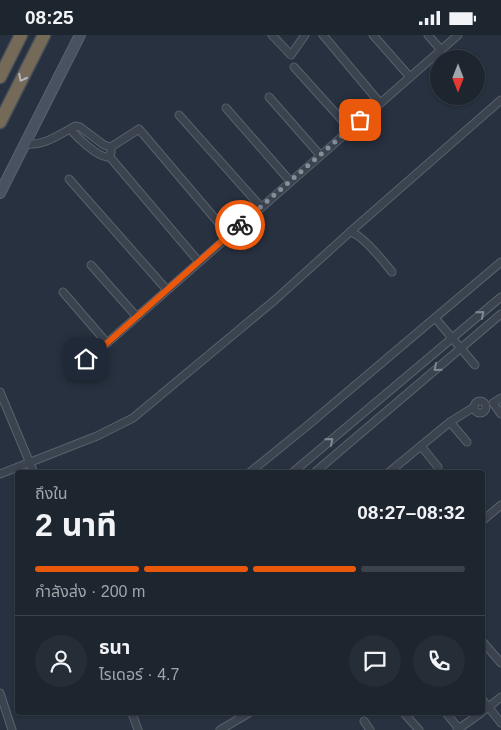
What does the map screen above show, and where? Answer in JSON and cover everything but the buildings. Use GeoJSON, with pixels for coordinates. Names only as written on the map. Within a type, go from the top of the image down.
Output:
{"type":"FeatureCollection","features":[{"type":"Feature","properties":{"kind":"highway"},"geometry":{"type":"LineString","coordinates":[[0,77],[21,35]]}},
{"type":"Feature","properties":{"kind":"highway"},"geometry":{"type":"LineString","coordinates":[[0,123],[44,35]]}},
{"type":"Feature","properties":{"kind":"main road"},"geometry":{"type":"LineString","coordinates":[[0,193],[80,35]]}},
{"type":"Feature","properties":{"kind":"street"},"geometry":{"type":"LineString","coordinates":[[272,35],[291,55],[305,35]]}},
{"type":"Feature","properties":{"kind":"street"},"geometry":{"type":"LineString","coordinates":[[323,35],[380,103]]}},
{"type":"Feature","properties":{"kind":"street"},"geometry":{"type":"LineString","coordinates":[[373,35],[410,77]]}},
{"type":"Feature","properties":{"kind":"street"},"geometry":{"type":"LineString","coordinates":[[428,35],[441,50],[458,35]]}},
{"type":"Feature","properties":{"kind":"street"},"geometry":{"type":"LineString","coordinates":[[86,359],[137,317],[430,60]]}},
{"type":"Feature","properties":{"kind":"street"},"geometry":{"type":"LineString","coordinates":[[294,67],[350,129]]}},
{"type":"Feature","properties":{"kind":"street"},"geometry":{"type":"LineString","coordinates":[[269,97],[320,155]]}},
{"type":"Feature","properties":{"kind":"street"},"geometry":{"type":"LineString","coordinates":[[0,475],[97,436],[133,418],[276,299],[501,100]]}},
{"type":"Feature","properties":{"kind":"street"},"geometry":{"type":"LineString","coordinates":[[226,108],[290,181]]}},
{"type":"Feature","properties":{"kind":"street"},"geometry":{"type":"LineString","coordinates":[[179,115],[261,207]]}},
{"type":"Feature","properties":{"kind":"street"},"geometry":{"type":"LineString","coordinates":[[25,144],[31,145],[46,142],[70,129],[80,127],[104,145],[112,147]]}},
{"type":"Feature","properties":{"kind":"street"},"geometry":{"type":"LineString","coordinates":[[70,129],[79,139],[100,155],[104,157],[109,156]]}},
{"type":"Feature","properties":{"kind":"street"},"geometry":{"type":"LineString","coordinates":[[109,156],[112,147],[139,129],[229,235]]}},
{"type":"Feature","properties":{"kind":"street"},"geometry":{"type":"LineString","coordinates":[[109,156],[199,262]]}},
{"type":"Feature","properties":{"kind":"street"},"geometry":{"type":"LineString","coordinates":[[69,179],[167,290]]}},
{"type":"Feature","properties":{"kind":"street"},"geometry":{"type":"LineString","coordinates":[[350,233],[354,233],[366,243],[392,272]]}},
{"type":"Feature","properties":{"kind":"street"},"geometry":{"type":"LineString","coordinates":[[253,470],[501,261]]}},
{"type":"Feature","properties":{"kind":"street"},"geometry":{"type":"LineString","coordinates":[[91,265],[137,317]]}},
{"type":"Feature","properties":{"kind":"street"},"geometry":{"type":"LineString","coordinates":[[63,292],[107,343]]}},
{"type":"Feature","properties":{"kind":"street"},"geometry":{"type":"LineString","coordinates":[[296,470],[501,297]]}},
{"type":"Feature","properties":{"kind":"street"},"geometry":{"type":"LineString","coordinates":[[318,470],[501,314]]}},
{"type":"Feature","properties":{"kind":"street"},"geometry":{"type":"LineString","coordinates":[[435,317],[475,365]]}},
{"type":"Feature","properties":{"kind":"street"},"geometry":{"type":"LineString","coordinates":[[464,329],[472,339]]}},
{"type":"Feature","properties":{"kind":"street"},"geometry":{"type":"LineString","coordinates":[[0,391],[33,470]]}},
{"type":"Feature","properties":{"kind":"street"},"geometry":{"type":"LineString","coordinates":[[394,470],[450,422],[474,407],[478,413],[481,413],[501,397]]}},
{"type":"Feature","properties":{"kind":"street"},"geometry":{"type":"LineString","coordinates":[[490,405],[501,414]]}},
{"type":"Feature","properties":{"kind":"street"},"geometry":{"type":"LineString","coordinates":[[450,422],[467,442]]}},
{"type":"Feature","properties":{"kind":"street"},"geometry":{"type":"LineString","coordinates":[[421,447],[438,467]]}},
{"type":"Feature","properties":{"kind":"street"},"geometry":{"type":"LineString","coordinates":[[485,518],[501,505]]}},
{"type":"Feature","properties":{"kind":"street"},"geometry":{"type":"LineString","coordinates":[[485,644],[501,663]]}},
{"type":"Feature","properties":{"kind":"street"},"geometry":{"type":"LineString","coordinates":[[0,693],[12,730]]}},
{"type":"Feature","properties":{"kind":"street"},"geometry":{"type":"LineString","coordinates":[[485,709],[501,697]]}},
{"type":"Feature","properties":{"kind":"street"},"geometry":{"type":"LineString","coordinates":[[485,711],[501,723]]}},
{"type":"Feature","properties":{"kind":"street"},"geometry":{"type":"LineString","coordinates":[[133,715],[138,730]]}},
{"type":"Feature","properties":{"kind":"street"},"geometry":{"type":"LineString","coordinates":[[220,730],[246,715]]}},
{"type":"Feature","properties":{"kind":"street"},"geometry":{"type":"LineString","coordinates":[[406,715],[419,730]]}},
{"type":"Feature","properties":{"kind":"street"},"geometry":{"type":"LineString","coordinates":[[448,715],[458,729],[477,715]]}},
{"type":"Feature","properties":{"kind":"street"},"geometry":{"type":"LineString","coordinates":[[364,721],[370,730]]}},
{"type":"Feature","properties":{"kind":"way so far"},"geometry":{"type":"LineString","coordinates":[[240,225],[360,120]]}},
{"type":"Feature","properties":{"kind":"route"},"geometry":{"type":"LineString","coordinates":[[86,359],[107,343],[240,225]]}}]}
